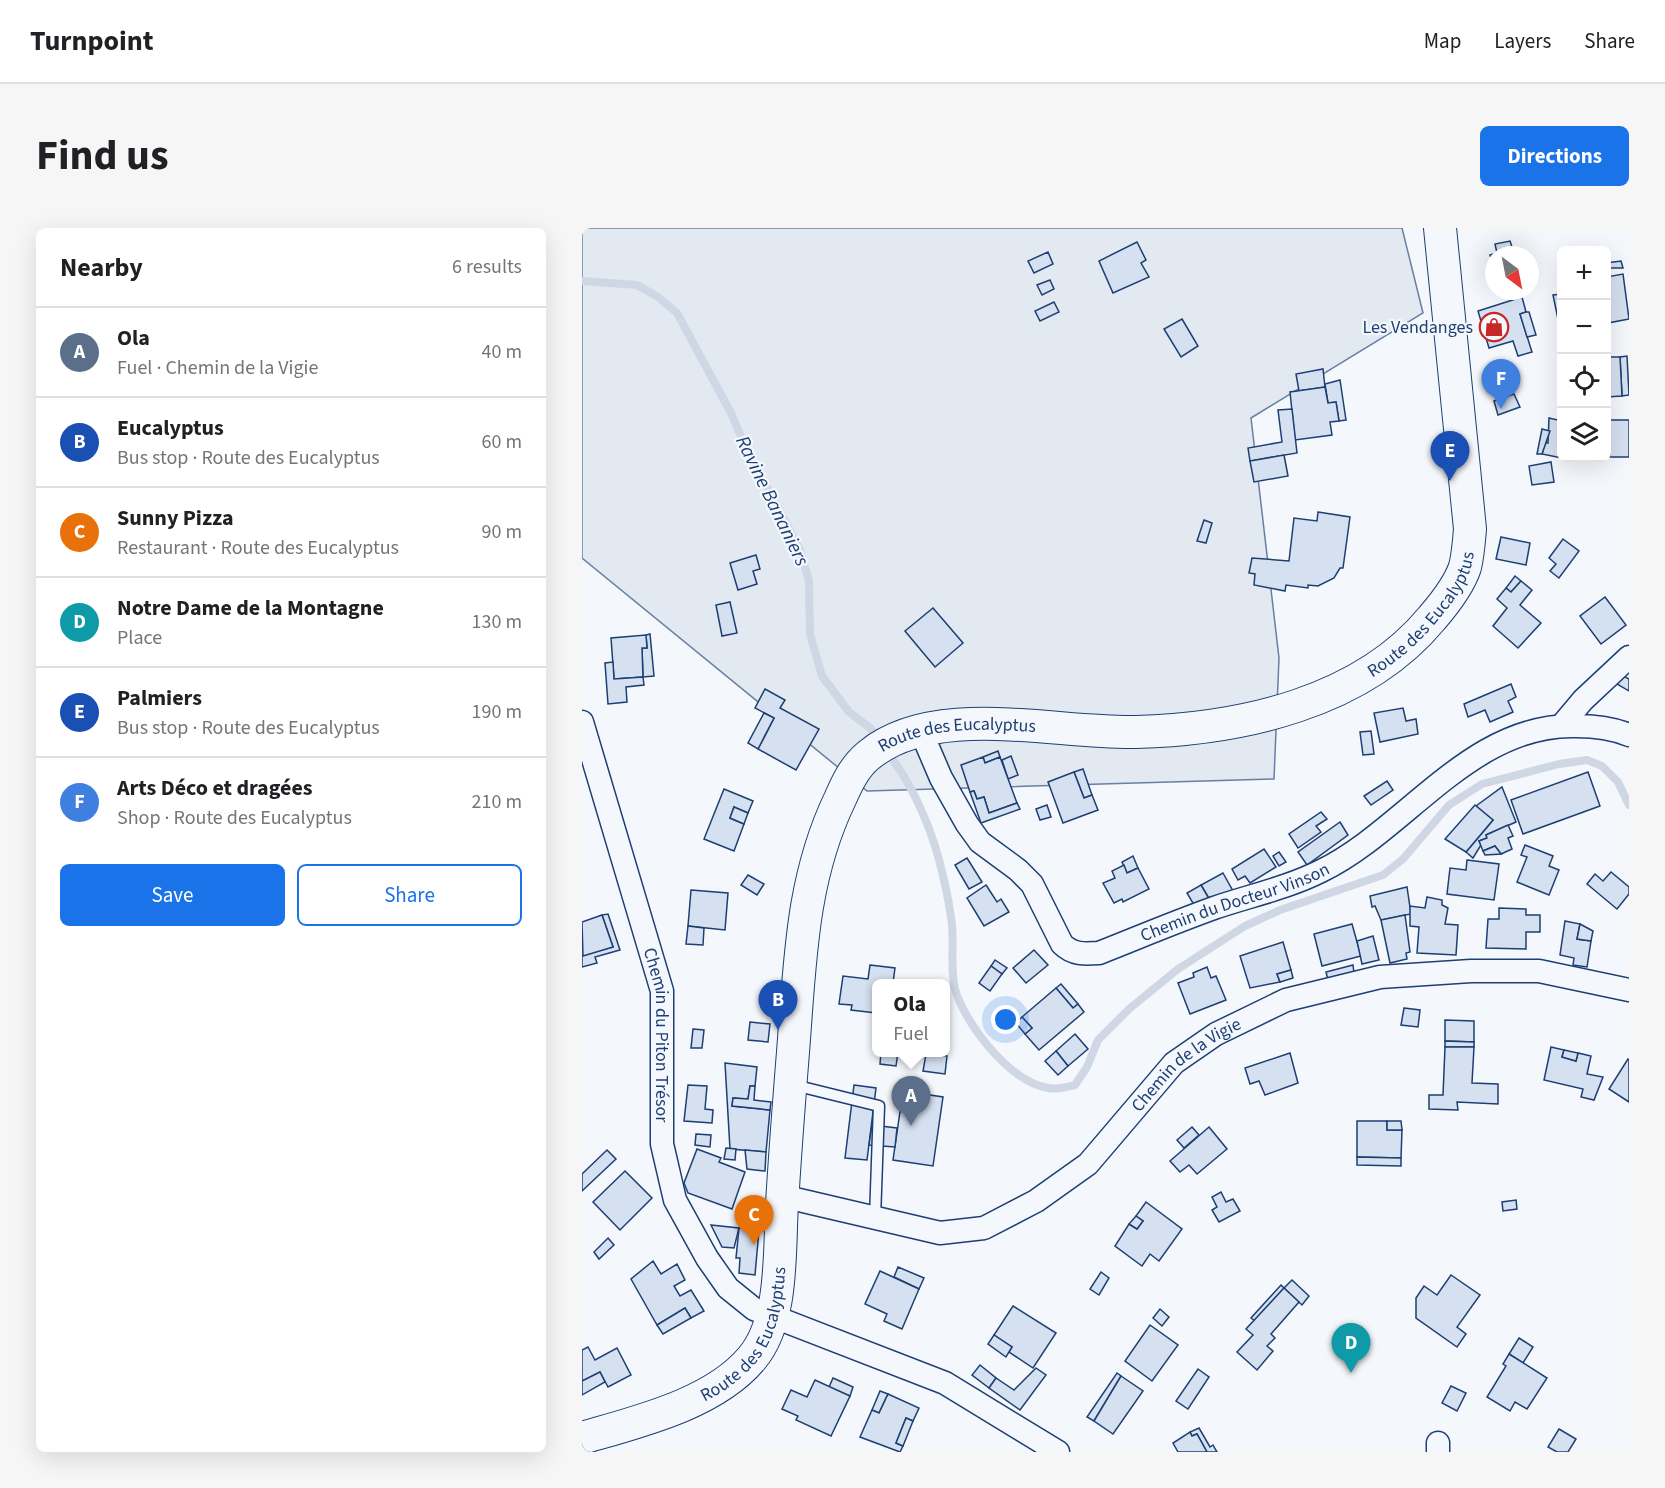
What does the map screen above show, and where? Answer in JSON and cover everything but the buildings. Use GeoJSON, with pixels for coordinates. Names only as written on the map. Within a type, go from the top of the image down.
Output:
{"type":"FeatureCollection","features":[{"type":"Feature","properties":{"kind":"main road","name":"Route des Eucalyptus"},"geometry":{"type":"LineString","coordinates":[[582,1438],[658,1416],[722,1383],[752,1359],[769,1329],[773,1317],[804,915],[823,835],[846,786],[856,769],[869,755],[911,732],[961,723],[1136,732],[1210,725],[1257,717],[1321,698],[1360,679],[1393,656],[1423,629],[1446,601],[1464,568],[1470,529],[1440,228]]}},
{"type":"Feature","properties":{"kind":"street"},"geometry":{"type":"LineString","coordinates":[[1562,725],[1583,700],[1629,657]]}},
{"type":"Feature","properties":{"kind":"street","name":"Chemin du Piton Trésor"},"geometry":{"type":"LineString","coordinates":[[582,722],[662,991],[662,1144],[675,1200],[707,1258],[728,1288],[754,1309],[945,1383],[1058,1452]]}},
{"type":"Feature","properties":{"kind":"street","name":"Chemin du Docteur Vinson"},"geometry":{"type":"LineString","coordinates":[[911,732],[980,842],[1018,870],[1032,884],[1062,944],[1069,951],[1082,954],[1099,953],[1212,909],[1319,872],[1362,845],[1452,773],[1521,735],[1546,726],[1562,725],[1606,727],[1629,735]]}},
{"type":"Feature","properties":{"kind":"street","name":"Chemin de la Vigie"},"geometry":{"type":"LineString","coordinates":[[782,1196],[939,1233],[984,1228],[1036,1201],[1088,1164],[1174,1063],[1216,1034],[1286,1000],[1380,977],[1471,971],[1539,971],[1629,990]]}},
{"type":"Feature","properties":{"kind":"lane"},"geometry":{"type":"LineString","coordinates":[[791,1085],[879,1106],[875,1218]]}},
{"type":"Feature","properties":{"kind":"shaded area"},"geometry":{"type":"Polygon","coordinates":[[[582,228],[1402,228],[1423,313],[1251,418],[1279,658],[1274,779],[867,791],[582,558],[582,228]]]}},
{"type":"Feature","properties":{"kind":"waterway","name":"Ravine Bananiers"},"geometry":{"type":"LineString","coordinates":[[582,281],[637,285],[658,297],[677,313],[731,413],[757,474],[769,490],[800,550],[809,581],[810,634],[822,676],[849,712],[870,728],[878,740]]}},
{"type":"Feature","properties":{"kind":"waterway","name":"Ravine Bananiers"},"geometry":{"type":"LineString","coordinates":[[887,752],[906,780],[922,811],[939,860],[952,925],[952,965],[955,989],[960,1003],[979,1034],[1005,1063],[1019,1075],[1051,1089],[1075,1085],[1087,1067],[1098,1040],[1129,1009],[1178,969],[1245,926],[1280,910],[1383,875],[1403,859],[1449,805],[1482,784],[1559,764],[1587,760],[1602,766],[1618,782],[1629,805]]}},
{"type":"Feature","properties":{"kind":"place","name":"Les Vendanges"},"geometry":{"type":"Point","coordinates":[1494,327]}},
{"type":"Feature","properties":{"kind":"place","name":"Arts Déco et dragées"},"geometry":{"type":"Point","coordinates":[1501,409]}},
{"type":"Feature","properties":{"kind":"place","name":"Palmiers"},"geometry":{"type":"Point","coordinates":[1450,481]}},
{"type":"Feature","properties":{"kind":"place","name":"Eucalyptus"},"geometry":{"type":"Point","coordinates":[778,1030]}},
{"type":"Feature","properties":{"kind":"place","name":"Ola"},"geometry":{"type":"Point","coordinates":[911,1126]}},
{"type":"Feature","properties":{"kind":"place","name":"Sunny Pizza"},"geometry":{"type":"Point","coordinates":[754,1245]}},
{"type":"Feature","properties":{"kind":"place","name":"Notre Dame de la Montagne"},"geometry":{"type":"Point","coordinates":[1351,1373]}}]}
